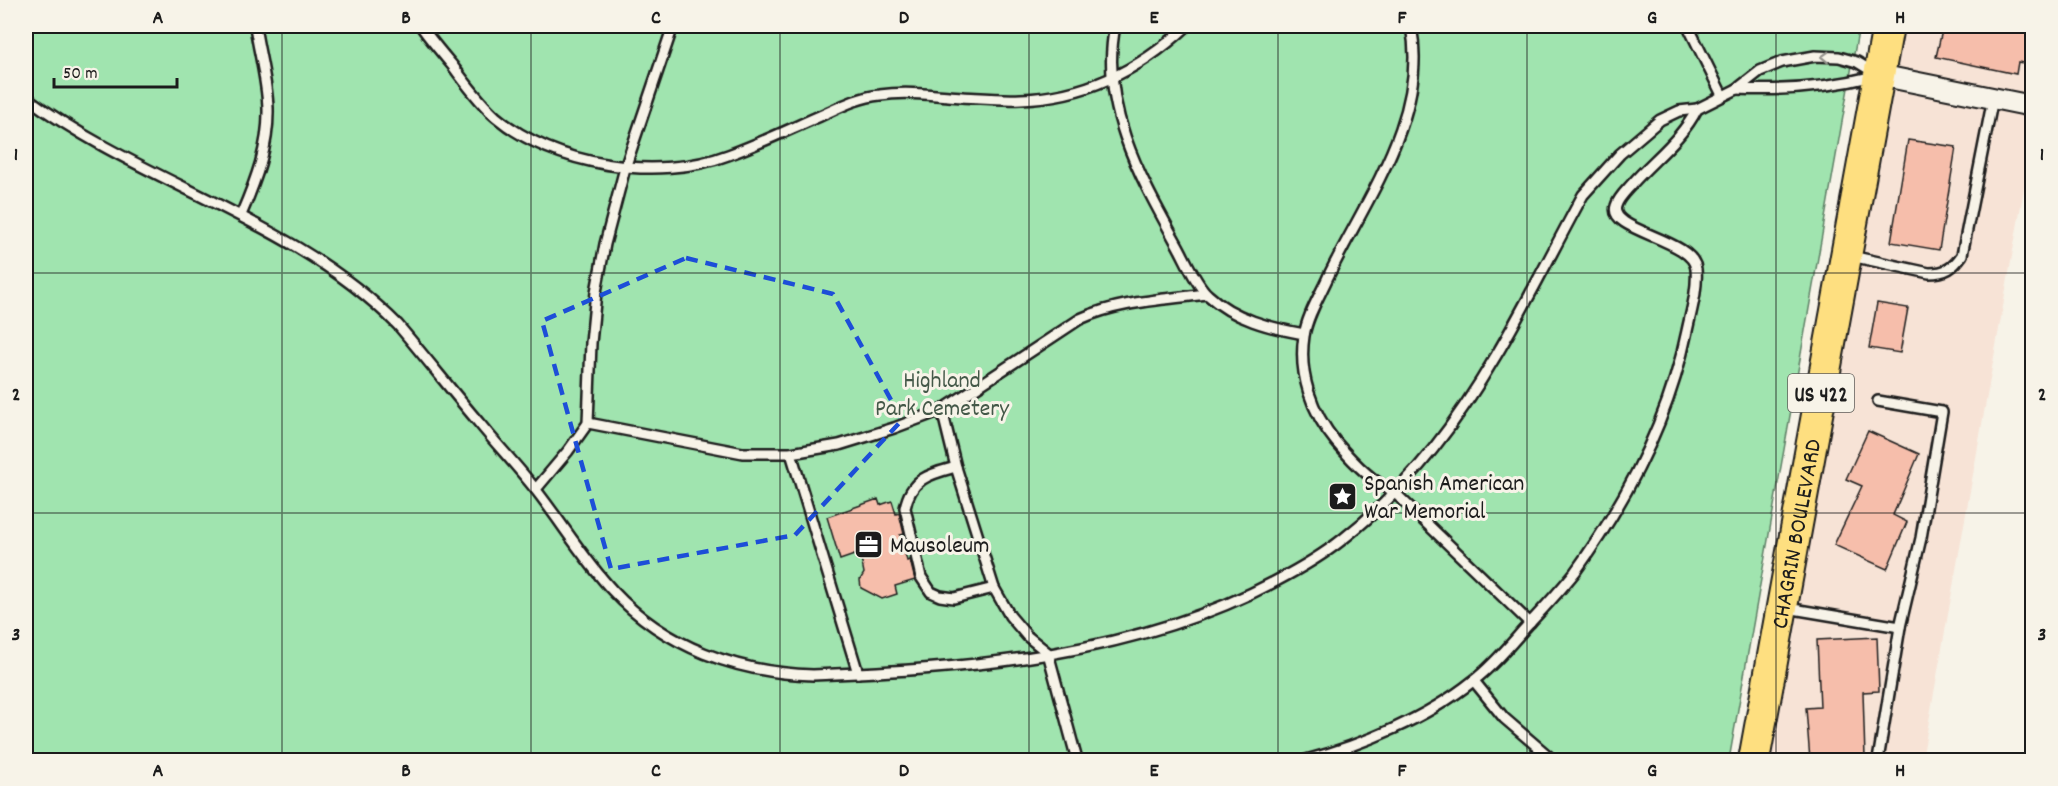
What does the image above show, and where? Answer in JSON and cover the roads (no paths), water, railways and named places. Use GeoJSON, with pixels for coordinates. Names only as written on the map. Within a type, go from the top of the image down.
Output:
{"type":"FeatureCollection","features":[{"type":"Feature","properties":{"kind":"main road","name":"CHAGRIN BOULEVARD"},"geometry":{"type":"LineString","coordinates":[[1754,760],[1888,26]]}},
{"type":"Feature","properties":{"kind":"street"},"geometry":{"type":"LineString","coordinates":[[1879,75],[2032,106]]}},
{"type":"Feature","properties":{"kind":"lane"},"geometry":{"type":"LineString","coordinates":[[241,215],[263,157],[268,117],[265,78],[255,26]]}},
{"type":"Feature","properties":{"kind":"lane"},"geometry":{"type":"LineString","coordinates":[[421,26],[471,90],[495,116],[515,131],[556,150],[625,168],[656,169],[702,164],[774,136],[857,99],[878,95],[900,93],[1018,99],[1043,98],[1089,88],[1112,79],[1166,44],[1187,26]]}},
{"type":"Feature","properties":{"kind":"lane"},"geometry":{"type":"LineString","coordinates":[[536,489],[588,423],[591,343],[596,292],[605,244],[625,168],[673,26]]}},
{"type":"Feature","properties":{"kind":"lane"},"geometry":{"type":"LineString","coordinates":[[1115,26],[1110,58],[1114,103],[1124,137],[1153,201],[1206,294],[1227,311],[1278,328],[1304,333]]}},
{"type":"Feature","properties":{"kind":"lane"},"geometry":{"type":"LineString","coordinates":[[1411,26],[1413,75],[1395,147],[1333,267],[1304,333],[1303,351],[1307,384],[1324,428],[1340,446],[1374,480],[1394,492],[1530,623]]}},
{"type":"Feature","properties":{"kind":"lane"},"geometry":{"type":"LineString","coordinates":[[1688,26],[1722,95]]}},
{"type":"Feature","properties":{"kind":"lane"},"geometry":{"type":"LineString","coordinates":[[26,97],[111,152],[241,215],[324,264],[375,301],[398,325],[536,489],[585,558],[614,592],[659,631],[721,660],[790,674],[858,673],[977,664],[1132,637],[1210,611],[1242,598],[1293,572],[1342,540],[1394,492],[1434,448],[1485,374],[1583,195],[1620,154],[1660,120],[1679,111],[1697,109],[1737,89],[1760,72],[1782,62],[1815,56],[1839,57],[1857,62],[1879,75]]}},
{"type":"Feature","properties":{"kind":"lane"},"geometry":{"type":"LineString","coordinates":[[1737,89],[1761,90],[1854,82],[1879,75]]}},
{"type":"Feature","properties":{"kind":"lane"},"geometry":{"type":"LineString","coordinates":[[1846,255],[1929,273],[1942,273],[1954,266],[1962,255],[1993,98]]}},
{"type":"Feature","properties":{"kind":"lane"},"geometry":{"type":"LineString","coordinates":[[1306,760],[1394,728],[1444,701],[1474,681],[1574,573],[1618,504],[1657,432],[1672,387],[1692,308],[1696,265],[1690,255],[1628,225],[1615,212],[1616,205],[1626,191],[1689,125],[1697,109]]}},
{"type":"Feature","properties":{"kind":"lane"},"geometry":{"type":"LineString","coordinates":[[588,423],[743,453],[791,453],[839,445],[942,410],[1080,319],[1096,312],[1146,301],[1206,294]]}},
{"type":"Feature","properties":{"kind":"lane"},"geometry":{"type":"LineString","coordinates":[[1878,401],[1942,412],[1921,538],[1900,627],[1878,760]]}},
{"type":"Feature","properties":{"kind":"lane"},"geometry":{"type":"LineString","coordinates":[[942,410],[956,467],[994,588],[1010,616],[1027,636],[1048,653],[1077,760]]}},
{"type":"Feature","properties":{"kind":"lane"},"geometry":{"type":"LineString","coordinates":[[791,453],[858,673]]}},
{"type":"Feature","properties":{"kind":"lane"},"geometry":{"type":"LineString","coordinates":[[956,467],[920,480],[909,492],[905,508],[921,577],[931,592],[945,597],[964,597],[994,588]]}},
{"type":"Feature","properties":{"kind":"lane"},"geometry":{"type":"LineString","coordinates":[[1781,608],[1900,627]]}},
{"type":"Feature","properties":{"kind":"lane"},"geometry":{"type":"LineString","coordinates":[[1474,681],[1504,718],[1553,760]]}},
{"type":"Feature","properties":{"kind":"place","name":"Spanish American War Memorial"},"geometry":{"type":"Point","coordinates":[1343,496]}},
{"type":"Feature","properties":{"kind":"place","name":"Mausoleum"},"geometry":{"type":"Point","coordinates":[869,544]}},
{"type":"Feature","properties":{"kind":"park label","name":"Highland Park Cemetery"},"geometry":{"type":"Point","coordinates":[942,393]}}]}
